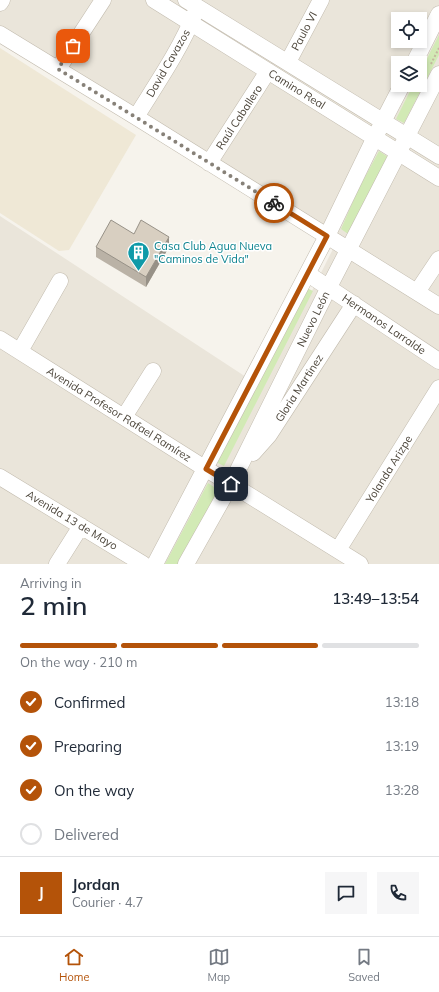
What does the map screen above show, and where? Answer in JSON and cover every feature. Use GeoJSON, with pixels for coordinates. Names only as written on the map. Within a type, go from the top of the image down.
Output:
{"type":"FeatureCollection","features":[{"type":"Feature","properties":{"kind":"street"},"geometry":{"type":"LineString","coordinates":[[58,69],[103,0]]}},
{"type":"Feature","properties":{"kind":"street","name":"Camino Real"},"geometry":{"type":"LineString","coordinates":[[154,0],[439,178]]}},
{"type":"Feature","properties":{"kind":"street","name":"Paulo VI"},"geometry":{"type":"LineString","coordinates":[[288,62],[321,0]]}},
{"type":"Feature","properties":{"kind":"street","name":"Camino Real"},"geometry":{"type":"LineString","coordinates":[[195,2],[439,156]]}},
{"type":"Feature","properties":{"kind":"street","name":"David Cavazos"},"geometry":{"type":"LineString","coordinates":[[136,117],[175,54],[191,22],[195,2]]}},
{"type":"Feature","properties":{"kind":"street"},"geometry":{"type":"LineString","coordinates":[[418,56],[439,14]]}},
{"type":"Feature","properties":{"kind":"street"},"geometry":{"type":"LineString","coordinates":[[0,34],[439,306]]}},
{"type":"Feature","properties":{"kind":"street","name":"Raúl Caballero"},"geometry":{"type":"LineString","coordinates":[[209,163],[268,71]]}},
{"type":"Feature","properties":{"kind":"street","name":"Nuevo León"},"geometry":{"type":"LineString","coordinates":[[186,564],[231,484],[329,287],[439,74]]}},
{"type":"Feature","properties":{"kind":"street"},"geometry":{"type":"LineString","coordinates":[[155,564],[308,274],[398,92]]}},
{"type":"Feature","properties":{"kind":"street"},"geometry":{"type":"LineString","coordinates":[[417,292],[439,259]]}},
{"type":"Feature","properties":{"kind":"street","name":"Hermanos Larralde"},"geometry":{"type":"LineString","coordinates":[[308,274],[439,361]]}},
{"type":"Feature","properties":{"kind":"street"},"geometry":{"type":"LineString","coordinates":[[20,351],[60,281]]}},
{"type":"Feature","properties":{"kind":"street","name":"Gloria Martinez"},"geometry":{"type":"LineString","coordinates":[[239,468],[269,435],[354,304]]}},
{"type":"Feature","properties":{"kind":"street","name":"Avenida Profesor Rafael Ramírez"},"geometry":{"type":"LineString","coordinates":[[0,339],[360,564]]}},
{"type":"Feature","properties":{"kind":"street"},"geometry":{"type":"LineString","coordinates":[[124,417],[153,371]]}},
{"type":"Feature","properties":{"kind":"street","name":"Yolanda Arizpe"},"geometry":{"type":"LineString","coordinates":[[338,550],[439,388]]}},
{"type":"Feature","properties":{"kind":"street","name":"Avenida 13 de Mayo"},"geometry":{"type":"LineString","coordinates":[[2,481],[81,526],[143,564]]}},
{"type":"Feature","properties":{"kind":"street"},"geometry":{"type":"LineString","coordinates":[[57,564],[81,526]]}},
{"type":"Feature","properties":{"kind":"shaded area"},"geometry":{"type":"Polygon","coordinates":[[[0,0],[439,0],[439,564],[0,564],[0,216],[263,388],[333,249],[0,38],[0,0]]]}},
{"type":"Feature","properties":{"kind":"shaded area"},"geometry":{"type":"Polygon","coordinates":[[[0,48],[136,135],[69,250],[59,251],[0,213],[0,48]]]}},
{"type":"Feature","properties":{"kind":"green space"},"geometry":{"type":"Polygon","coordinates":[[[439,35],[439,55],[427,78],[427,58],[439,35]]]}},
{"type":"Feature","properties":{"kind":"green space"},"geometry":{"type":"Polygon","coordinates":[[[410,92],[420,92],[404,123],[396,119],[410,92]]]}},
{"type":"Feature","properties":{"kind":"green space"},"geometry":{"type":"Polygon","coordinates":[[[379,151],[388,157],[348,234],[341,229],[358,190],[379,151]]]}},
{"type":"Feature","properties":{"kind":"green space"},"geometry":{"type":"Polygon","coordinates":[[[305,287],[313,291],[224,466],[214,461],[305,287]]]}},
{"type":"Feature","properties":{"kind":"green space"},"geometry":{"type":"Polygon","coordinates":[[[208,483],[220,491],[182,564],[165,564],[208,483]]]}},
{"type":"Feature","properties":{"kind":"building","name":"Casa Club Agua Nueva \"Caminos de Vida\""},"geometry":{"type":"Polygon","coordinates":[[[111,220],[134,234],[141,220],[169,237],[146,277],[96,247],[111,220]]]}},
{"type":"Feature","properties":{"kind":"way so far"},"geometry":{"type":"LineString","coordinates":[[73,46],[58,69],[274,203]]}},
{"type":"Feature","properties":{"kind":"place","name":"Casa Club Agua Nueva \"Caminos de Vida\""},"geometry":{"type":"Point","coordinates":[138,272]}},
{"type":"Feature","properties":{"kind":"route"},"geometry":{"type":"LineString","coordinates":[[231,484],[206,469],[327,236],[274,203]]}}]}
